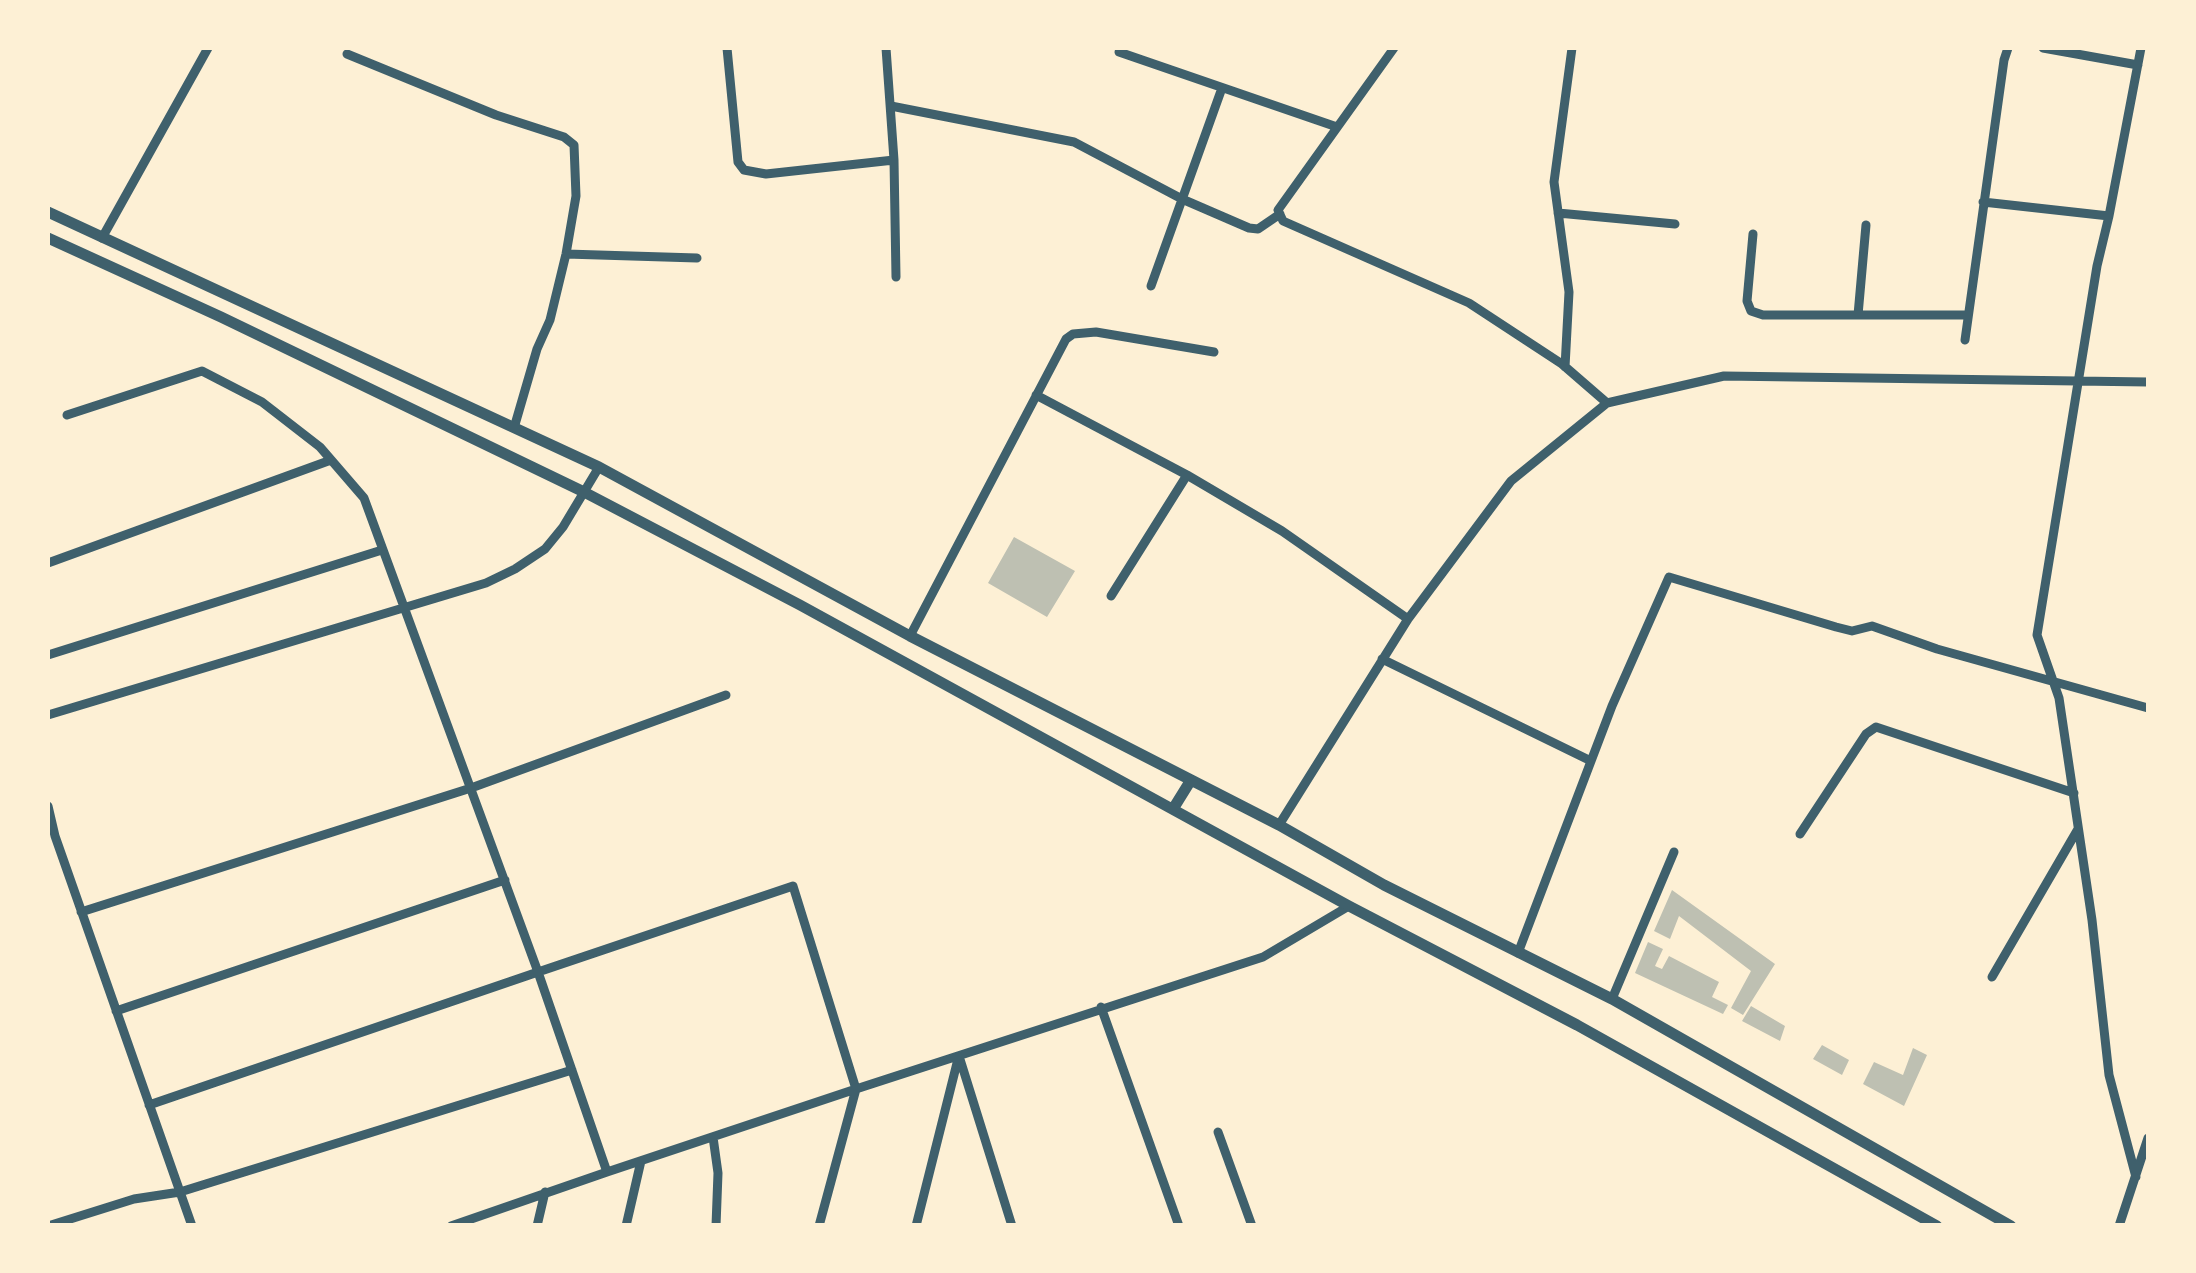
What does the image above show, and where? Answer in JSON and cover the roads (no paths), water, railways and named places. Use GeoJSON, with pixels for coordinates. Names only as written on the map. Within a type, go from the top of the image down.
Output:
{"type":"FeatureCollection","features":[{"type":"Feature","properties":{"kind":"street"},"geometry":{"type":"LineString","coordinates":[[102,238],[208,48]]}},
{"type":"Feature","properties":{"kind":"street"},"geometry":{"type":"LineString","coordinates":[[727,48],[738,162],[744,170],[766,174],[894,160]]}},
{"type":"Feature","properties":{"kind":"street"},"geometry":{"type":"LineString","coordinates":[[886,48],[894,160],[896,277]]}},
{"type":"Feature","properties":{"kind":"street"},"geometry":{"type":"LineString","coordinates":[[1394,48],[1278,210],[1283,221],[1469,304],[1565,366],[1607,403]]}},
{"type":"Feature","properties":{"kind":"street"},"geometry":{"type":"LineString","coordinates":[[1565,366],[1569,292],[1554,182],[1572,48]]}},
{"type":"Feature","properties":{"kind":"street"},"geometry":{"type":"LineString","coordinates":[[1965,340],[2008,48]]}},
{"type":"Feature","properties":{"kind":"street"},"geometry":{"type":"LineString","coordinates":[[2043,48],[2138,64]]}},
{"type":"Feature","properties":{"kind":"street"},"geometry":{"type":"LineString","coordinates":[[2136,1176],[2110,1075],[2059,698],[2036,634],[2097,266],[2141,48]]}},
{"type":"Feature","properties":{"kind":"street"},"geometry":{"type":"LineString","coordinates":[[1118,52],[1337,127]]}},
{"type":"Feature","properties":{"kind":"street"},"geometry":{"type":"LineString","coordinates":[[348,54],[496,115],[572,140],[576,152],[576,196],[566,254],[550,320],[536,349],[514,428]]}},
{"type":"Feature","properties":{"kind":"street"},"geometry":{"type":"LineString","coordinates":[[1150,286],[1222,88]]}},
{"type":"Feature","properties":{"kind":"street"},"geometry":{"type":"LineString","coordinates":[[891,106],[1074,142],[1182,199],[1254,229],[1280,214]]}},
{"type":"Feature","properties":{"kind":"street"},"geometry":{"type":"LineString","coordinates":[[1983,202],[2109,216]]}},
{"type":"Feature","properties":{"kind":"street"},"geometry":{"type":"LineString","coordinates":[[48,212],[599,467],[910,636],[1279,825],[1384,885],[1612,999],[2011,1226]]}},
{"type":"Feature","properties":{"kind":"street"},"geometry":{"type":"LineString","coordinates":[[1558,213],[1675,224]]}},
{"type":"Feature","properties":{"kind":"street"},"geometry":{"type":"LineString","coordinates":[[1858,315],[1866,225]]}},
{"type":"Feature","properties":{"kind":"street"},"geometry":{"type":"LineString","coordinates":[[1753,234],[1748,301],[1751,312],[1967,315]]}},
{"type":"Feature","properties":{"kind":"street"},"geometry":{"type":"LineString","coordinates":[[48,238],[584,492],[800,605],[1348,906],[1578,1025],[1937,1226]]}},
{"type":"Feature","properties":{"kind":"street"},"geometry":{"type":"LineString","coordinates":[[566,254],[696,258]]}},
{"type":"Feature","properties":{"kind":"street"},"geometry":{"type":"LineString","coordinates":[[910,636],[1072,334],[1096,332],[1214,352]]}},
{"type":"Feature","properties":{"kind":"street"},"geometry":{"type":"LineString","coordinates":[[66,414],[202,371],[262,402],[320,447],[364,498],[505,880],[607,1172]]}},
{"type":"Feature","properties":{"kind":"street"},"geometry":{"type":"LineString","coordinates":[[1279,825],[1408,619],[1511,481],[1607,403],[1724,376],[2148,382]]}},
{"type":"Feature","properties":{"kind":"street"},"geometry":{"type":"LineString","coordinates":[[1036,395],[1187,475],[1282,532],[1408,619]]}},
{"type":"Feature","properties":{"kind":"street"},"geometry":{"type":"LineString","coordinates":[[48,563],[331,460]]}},
{"type":"Feature","properties":{"kind":"street"},"geometry":{"type":"LineString","coordinates":[[48,715],[486,582],[515,569],[544,548],[599,467]]}},
{"type":"Feature","properties":{"kind":"street"},"geometry":{"type":"LineString","coordinates":[[1111,596],[1187,475]]}},
{"type":"Feature","properties":{"kind":"street"},"geometry":{"type":"LineString","coordinates":[[48,656],[382,550]]}},
{"type":"Feature","properties":{"kind":"street"},"geometry":{"type":"LineString","coordinates":[[1518,954],[1612,706],[1669,577],[1852,631],[1872,626],[1937,649],[2148,708]]}},
{"type":"Feature","properties":{"kind":"street"},"geometry":{"type":"LineString","coordinates":[[1382,659],[1591,761]]}},
{"type":"Feature","properties":{"kind":"street"},"geometry":{"type":"LineString","coordinates":[[81,912],[471,788],[726,695]]}},
{"type":"Feature","properties":{"kind":"street"},"geometry":{"type":"LineString","coordinates":[[1800,834],[1866,734],[1876,727],[2074,793]]}},
{"type":"Feature","properties":{"kind":"street"},"geometry":{"type":"LineString","coordinates":[[1173,809],[1191,780]]}},
{"type":"Feature","properties":{"kind":"street"},"geometry":{"type":"LineString","coordinates":[[48,806],[51,839],[81,912],[192,1226]]}},
{"type":"Feature","properties":{"kind":"street"},"geometry":{"type":"LineString","coordinates":[[1992,978],[2079,828]]}},
{"type":"Feature","properties":{"kind":"street"},"geometry":{"type":"LineString","coordinates":[[1612,999],[1674,852]]}},
{"type":"Feature","properties":{"kind":"street"},"geometry":{"type":"LineString","coordinates":[[116,1011],[505,880]]}},
{"type":"Feature","properties":{"kind":"street"},"geometry":{"type":"LineString","coordinates":[[149,1105],[793,886],[856,1089],[820,1226]]}},
{"type":"Feature","properties":{"kind":"street"},"geometry":{"type":"LineString","coordinates":[[452,1226],[1263,956],[1348,906]]}},
{"type":"Feature","properties":{"kind":"street"},"geometry":{"type":"LineString","coordinates":[[1101,1007],[1179,1226]]}},
{"type":"Feature","properties":{"kind":"street"},"geometry":{"type":"LineString","coordinates":[[959,1056],[1011,1224]]}},
{"type":"Feature","properties":{"kind":"street"},"geometry":{"type":"LineString","coordinates":[[916,1226],[959,1056]]}},
{"type":"Feature","properties":{"kind":"street"},"geometry":{"type":"LineString","coordinates":[[48,1226],[134,1199],[180,1192],[572,1070]]}},
{"type":"Feature","properties":{"kind":"street"},"geometry":{"type":"LineString","coordinates":[[1218,1132],[1252,1226]]}},
{"type":"Feature","properties":{"kind":"street"},"geometry":{"type":"LineString","coordinates":[[713,1136],[718,1173],[716,1226]]}},
{"type":"Feature","properties":{"kind":"street"},"geometry":{"type":"LineString","coordinates":[[2119,1226],[2148,1138]]}},
{"type":"Feature","properties":{"kind":"street"},"geometry":{"type":"LineString","coordinates":[[626,1226],[641,1160]]}},
{"type":"Feature","properties":{"kind":"street"},"geometry":{"type":"LineString","coordinates":[[537,1226],[545,1192]]}}]}
